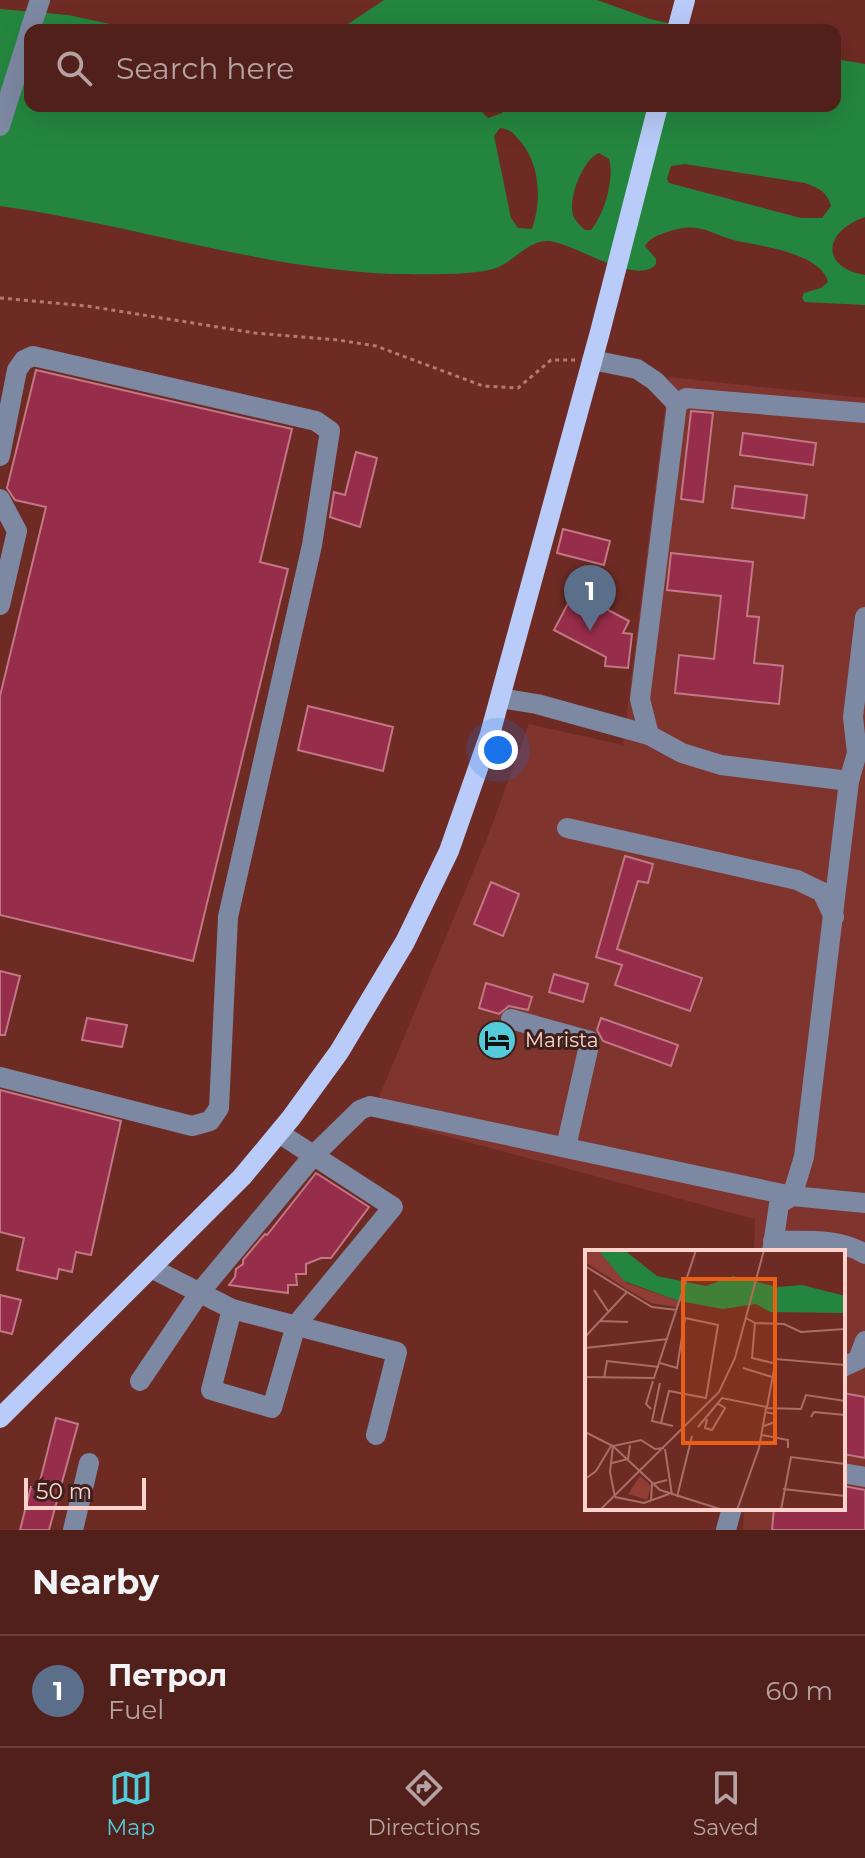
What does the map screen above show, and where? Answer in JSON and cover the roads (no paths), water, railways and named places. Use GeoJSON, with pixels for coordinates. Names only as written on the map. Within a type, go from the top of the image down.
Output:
{"type":"FeatureCollection","features":[{"type":"Feature","properties":{"kind":"main road"},"geometry":{"type":"LineString","coordinates":[[679,24],[685,0]]}},
{"type":"Feature","properties":{"kind":"main road"},"geometry":{"type":"LineString","coordinates":[[0,1418],[242,1177],[339,1052],[405,942],[449,851],[500,698],[656,112]]}},
{"type":"Feature","properties":{"kind":"street"},"geometry":{"type":"LineString","coordinates":[[32,24],[40,0]]}},
{"type":"Feature","properties":{"kind":"street"},"geometry":{"type":"LineString","coordinates":[[0,126],[24,50]]}},
{"type":"Feature","properties":{"kind":"street"},"geometry":{"type":"LineString","coordinates":[[0,456],[17,370],[24,360],[33,356],[316,421],[330,431],[312,545],[228,917],[219,1108],[210,1121],[192,1126],[0,1077]]}},
{"type":"Feature","properties":{"kind":"street"},"geometry":{"type":"LineString","coordinates":[[592,360],[637,369],[655,381],[677,404]]}},
{"type":"Feature","properties":{"kind":"street"},"geometry":{"type":"LineString","coordinates":[[649,735],[640,699],[677,404],[686,398],[865,413]]}},
{"type":"Feature","properties":{"kind":"street"},"geometry":{"type":"LineString","coordinates":[[0,499],[17,531],[0,605]]}},
{"type":"Feature","properties":{"kind":"street"},"geometry":{"type":"LineString","coordinates":[[865,617],[853,717],[861,750],[849,781],[804,1157],[792,1196],[779,1204],[772,1246],[832,1242],[852,1246],[865,1254]]}},
{"type":"Feature","properties":{"kind":"street"},"geometry":{"type":"LineString","coordinates":[[500,698],[537,704],[649,735],[682,753],[721,765],[849,781]]}},
{"type":"Feature","properties":{"kind":"street"},"geometry":{"type":"LineString","coordinates":[[567,828],[797,880],[822,892],[834,917]]}},
{"type":"Feature","properties":{"kind":"street"},"geometry":{"type":"LineString","coordinates":[[511,1019],[590,1041],[566,1147]]}},
{"type":"Feature","properties":{"kind":"street"},"geometry":{"type":"LineString","coordinates":[[140,1381],[200,1292],[314,1155],[360,1110],[370,1106],[792,1196],[865,1203]]}},
{"type":"Feature","properties":{"kind":"street"},"geometry":{"type":"LineString","coordinates":[[232,1309],[211,1390],[272,1408],[296,1325],[393,1207],[279,1133]]}},
{"type":"Feature","properties":{"kind":"street"},"geometry":{"type":"LineString","coordinates":[[151,1268],[232,1309],[397,1352],[376,1435]]}},
{"type":"Feature","properties":{"kind":"street"},"geometry":{"type":"LineString","coordinates":[[845,1366],[858,1360],[865,1341]]}},
{"type":"Feature","properties":{"kind":"street"},"geometry":{"type":"LineString","coordinates":[[73,1530],[89,1463]]}},
{"type":"Feature","properties":{"kind":"street"},"geometry":{"type":"LineString","coordinates":[[845,1473],[865,1477]]}},
{"type":"Feature","properties":{"kind":"street"},"geometry":{"type":"LineString","coordinates":[[726,1530],[731,1510]]}},
{"type":"Feature","properties":{"kind":"place","name":"Петрол"},"geometry":{"type":"Point","coordinates":[590,631]}},
{"type":"Feature","properties":{"kind":"place","name":"Marista"},"geometry":{"type":"Point","coordinates":[497,1040]}}]}
